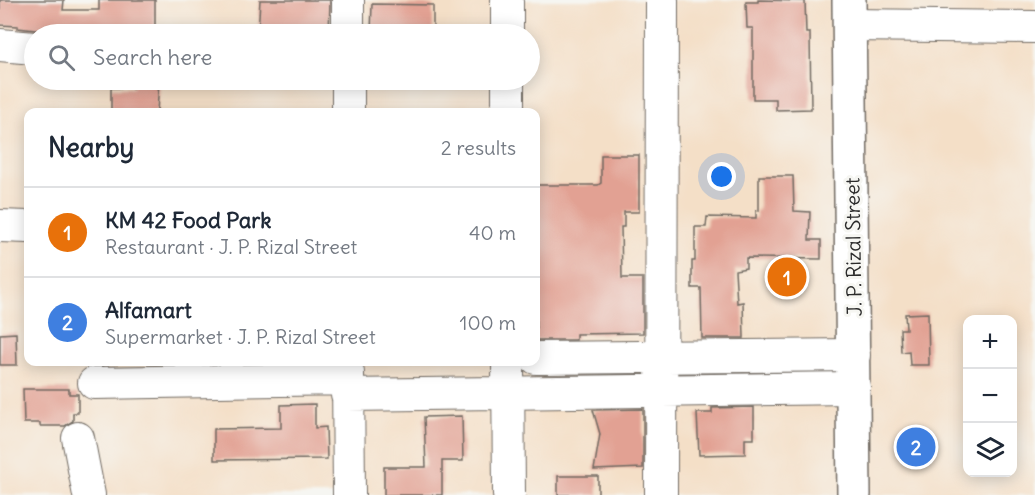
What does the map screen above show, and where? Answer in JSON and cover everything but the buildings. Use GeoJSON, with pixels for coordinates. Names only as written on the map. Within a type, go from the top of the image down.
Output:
{"type":"FeatureCollection","features":[{"type":"Feature","properties":{"kind":"main road","name":"J. P. Rizal Street"},"geometry":{"type":"LineString","coordinates":[[849,13],[854,495]]}},
{"type":"Feature","properties":{"kind":"street"},"geometry":{"type":"LineString","coordinates":[[348,0],[348,24]]}},
{"type":"Feature","properties":{"kind":"street"},"geometry":{"type":"LineString","coordinates":[[507,0],[507,24]]}},
{"type":"Feature","properties":{"kind":"street"},"geometry":{"type":"LineString","coordinates":[[661,495],[662,0]]}},
{"type":"Feature","properties":{"kind":"street"},"geometry":{"type":"LineString","coordinates":[[849,13],[1035,27]]}},
{"type":"Feature","properties":{"kind":"street"},"geometry":{"type":"LineString","coordinates":[[0,45],[24,47]]}},
{"type":"Feature","properties":{"kind":"street"},"geometry":{"type":"LineString","coordinates":[[346,90],[348,108]]}},
{"type":"Feature","properties":{"kind":"street"},"geometry":{"type":"LineString","coordinates":[[508,90],[508,108]]}},
{"type":"Feature","properties":{"kind":"street"},"geometry":{"type":"LineString","coordinates":[[0,226],[24,227]]}},
{"type":"Feature","properties":{"kind":"street"},"geometry":{"type":"LineString","coordinates":[[540,358],[854,355]]}},
{"type":"Feature","properties":{"kind":"street"},"geometry":{"type":"LineString","coordinates":[[508,366],[509,495]]}},
{"type":"Feature","properties":{"kind":"street"},"geometry":{"type":"LineString","coordinates":[[94,383],[348,378],[509,393],[854,388]]}},
{"type":"Feature","properties":{"kind":"street"},"geometry":{"type":"LineString","coordinates":[[348,378],[349,495]]}},
{"type":"Feature","properties":{"kind":"street"},"geometry":{"type":"LineString","coordinates":[[78,438],[89,495]]}},
{"type":"Feature","properties":{"kind":"place","name":"KM 42 Food Park"},"geometry":{"type":"Point","coordinates":[787,277]}},
{"type":"Feature","properties":{"kind":"place","name":"Alfamart"},"geometry":{"type":"Point","coordinates":[916,447]}}]}
